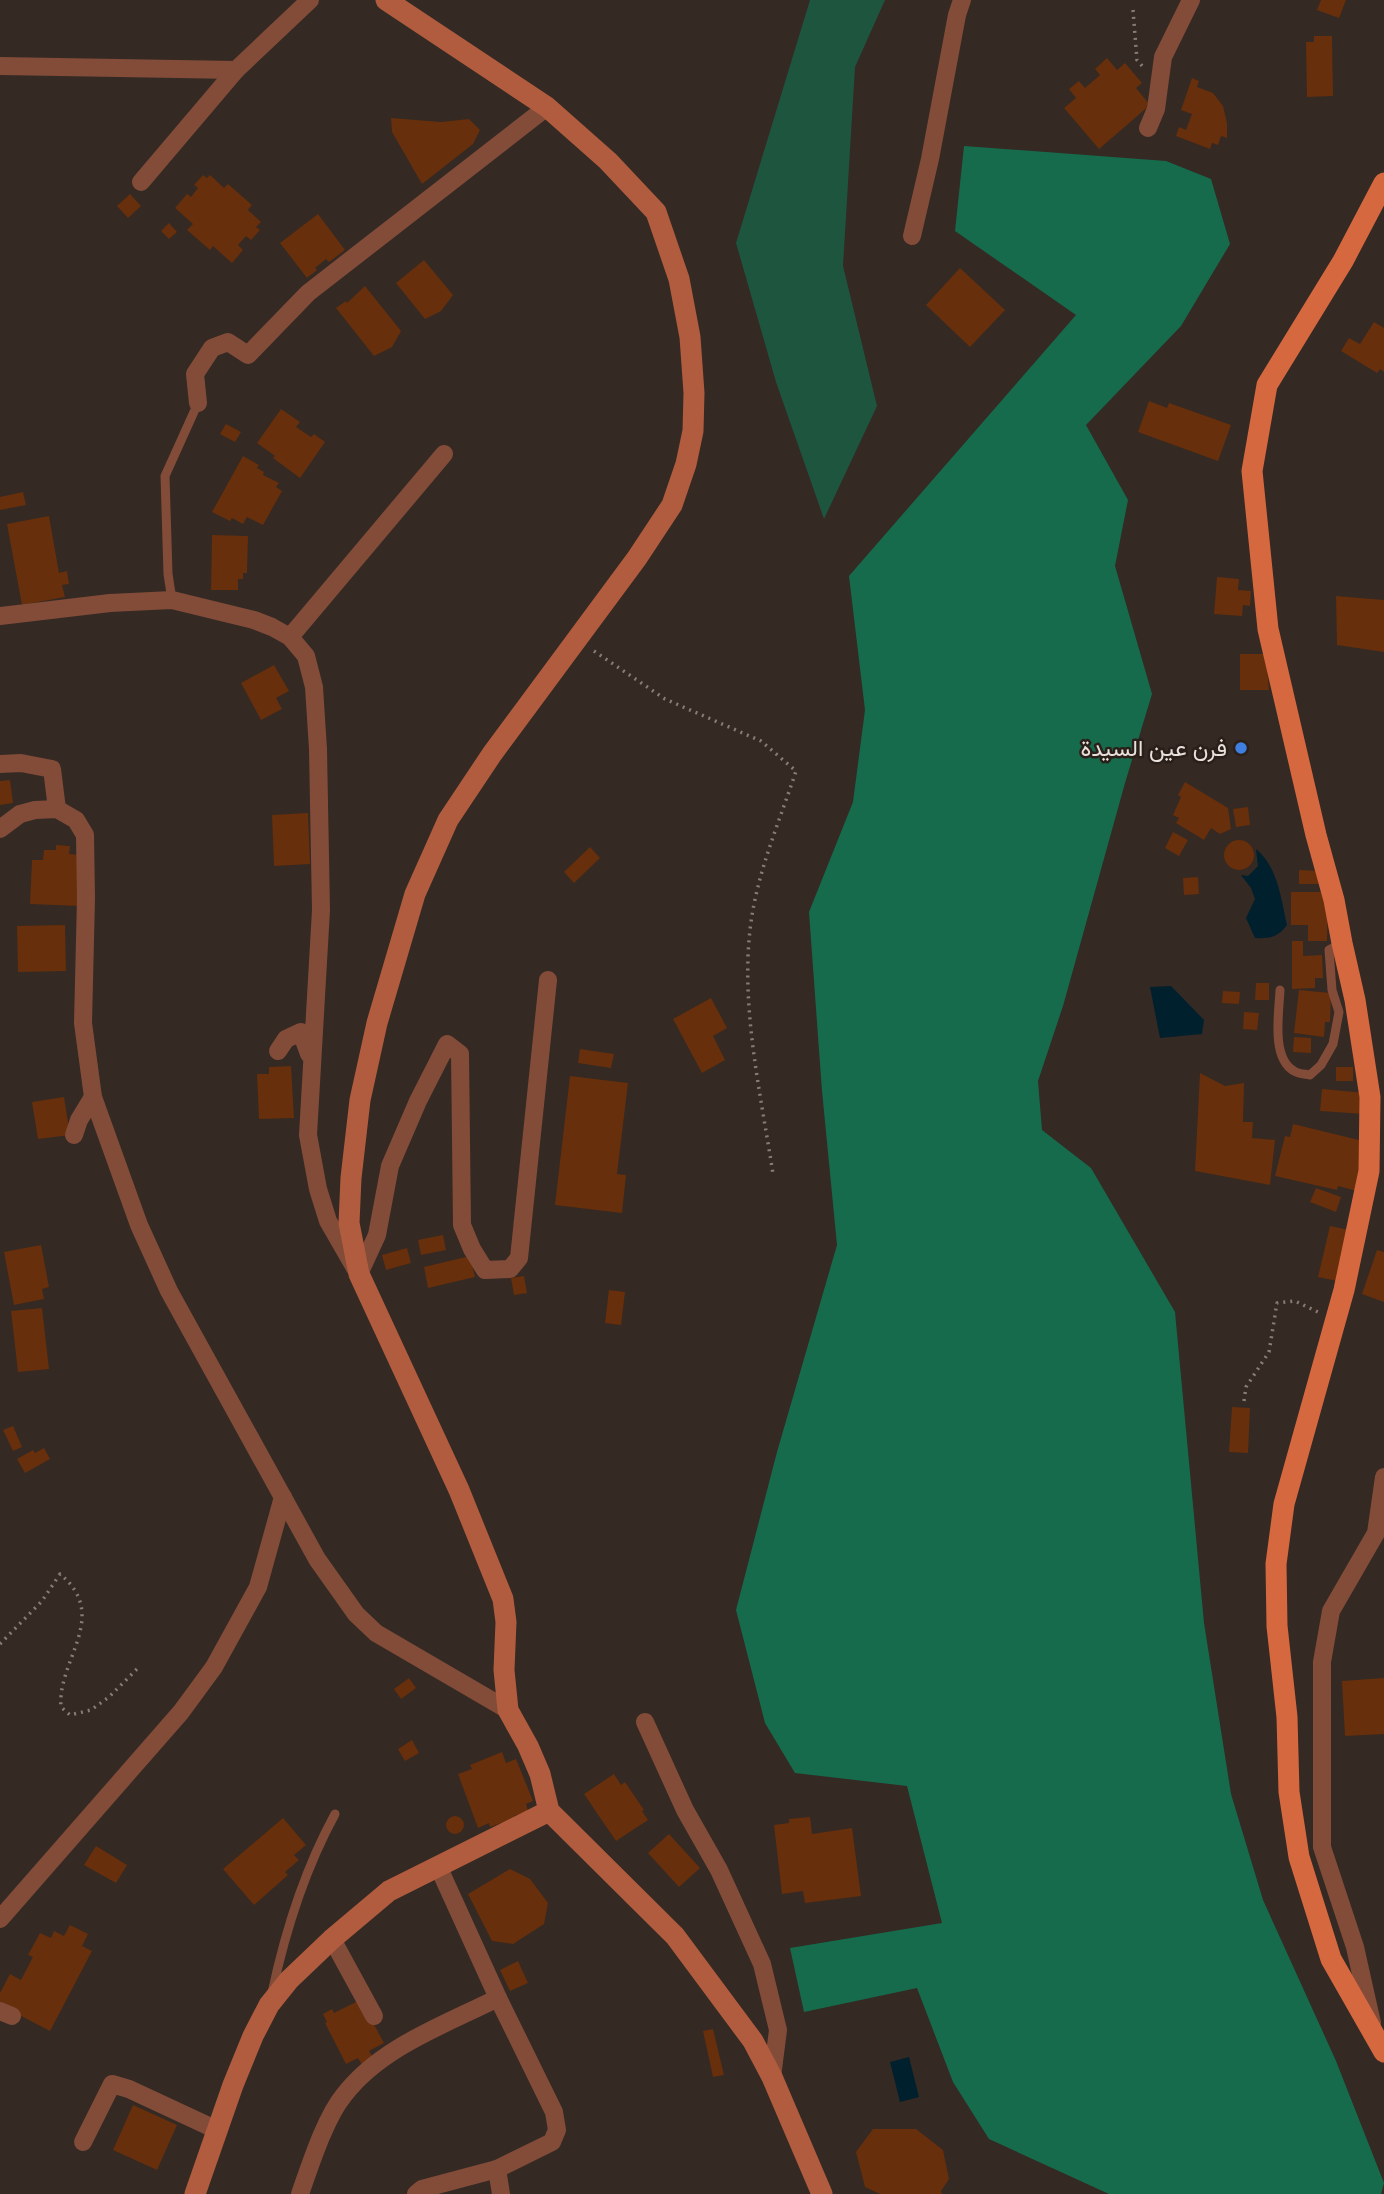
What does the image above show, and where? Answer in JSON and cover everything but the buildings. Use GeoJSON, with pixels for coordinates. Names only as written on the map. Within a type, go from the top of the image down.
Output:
{"type":"FeatureCollection","features":[{"type":"Feature","properties":{"kind":"main road"},"geometry":{"type":"LineString","coordinates":[[1380,2044],[1331,1959],[1299,1857],[1289,1792],[1287,1717],[1277,1626],[1276,1564],[1284,1504],[1345,1290],[1369,1171],[1370,1134],[1368,1085],[1355,1000],[1334,900],[1316,835],[1268,629],[1252,471],[1267,385],[1343,261],[1384,183]]}},
{"type":"Feature","properties":{"kind":"street"},"geometry":{"type":"LineString","coordinates":[[141,182],[236,70],[310,0]]}},
{"type":"Feature","properties":{"kind":"street"},"geometry":{"type":"LineString","coordinates":[[359,1274],[349,1223],[360,1100],[377,1023],[415,894],[448,820],[492,754],[578,640],[672,505],[686,464],[693,430],[694,393],[690,337],[679,279],[656,212],[608,160],[547,107],[386,0]]}},
{"type":"Feature","properties":{"kind":"street"},"geometry":{"type":"LineString","coordinates":[[912,236],[962,0]]}},
{"type":"Feature","properties":{"kind":"street"},"geometry":{"type":"LineString","coordinates":[[1148,128],[1156,109],[1163,57],[1191,0]]}},
{"type":"Feature","properties":{"kind":"street"},"geometry":{"type":"LineString","coordinates":[[0,66],[236,70]]}},
{"type":"Feature","properties":{"kind":"street"},"geometry":{"type":"LineString","coordinates":[[198,403],[195,373],[212,348],[228,342],[248,355],[308,293],[547,107]]}},
{"type":"Feature","properties":{"kind":"street"},"geometry":{"type":"LineString","coordinates":[[290,637],[444,454]]}},
{"type":"Feature","properties":{"kind":"street"},"geometry":{"type":"LineString","coordinates":[[0,615],[110,603],[172,600],[254,620],[290,637],[306,656],[314,687],[318,750],[321,910],[307,1135],[318,1189],[328,1221],[359,1274],[459,1490],[503,1599],[506,1622],[504,1671],[508,1710],[540,1774],[549,1811],[675,1936],[753,2041],[772,2077],[822,2194]]}},
{"type":"Feature","properties":{"kind":"street"},"geometry":{"type":"LineString","coordinates":[[0,764],[21,762],[52,769],[57,808]]}},
{"type":"Feature","properties":{"kind":"street"},"geometry":{"type":"LineString","coordinates":[[0,829],[20,814],[57,808],[76,820],[85,835],[83,1023],[93,1097],[139,1226],[169,1291],[317,1559],[356,1614],[376,1633],[508,1710]]}},
{"type":"Feature","properties":{"kind":"street"},"geometry":{"type":"LineString","coordinates":[[359,1274],[377,1235],[390,1166],[418,1101],[447,1044],[460,1054],[462,1225],[485,1270],[510,1269],[519,1258],[548,980]]}},
{"type":"Feature","properties":{"kind":"street"},"geometry":{"type":"LineString","coordinates":[[278,1051],[286,1039],[301,1032],[312,1060]]}},
{"type":"Feature","properties":{"kind":"street"},"geometry":{"type":"LineString","coordinates":[[74,1135],[79,1120],[93,1097]]}},
{"type":"Feature","properties":{"kind":"street"},"geometry":{"type":"LineString","coordinates":[[1380,2044],[1355,1947],[1322,1847],[1322,1662],[1331,1611],[1376,1533],[1384,1476]]}},
{"type":"Feature","properties":{"kind":"street"},"geometry":{"type":"LineString","coordinates":[[0,1919],[173,1721],[214,1667],[258,1587],[283,1497]]}},
{"type":"Feature","properties":{"kind":"street"},"geometry":{"type":"LineString","coordinates":[[645,1722],[685,1811],[719,1870],[762,1964],[778,2030],[772,2077]]}},
{"type":"Feature","properties":{"kind":"street"},"geometry":{"type":"LineString","coordinates":[[195,2194],[253,2036],[269,2006],[289,1980],[389,1891],[549,1811]]}},
{"type":"Feature","properties":{"kind":"street"},"geometry":{"type":"LineString","coordinates":[[416,2194],[422,2189],[497,2169],[551,2142],[557,2130],[554,2112],[438,1866]]}},
{"type":"Feature","properties":{"kind":"street"},"geometry":{"type":"LineString","coordinates":[[332,1939],[374,2015]]}},
{"type":"Feature","properties":{"kind":"street"},"geometry":{"type":"LineString","coordinates":[[300,2194],[323,2134],[341,2098],[362,2074],[394,2050],[498,1998]]}},
{"type":"Feature","properties":{"kind":"street"},"geometry":{"type":"LineString","coordinates":[[83,2142],[112,2084],[129,2089],[217,2130]]}},
{"type":"Feature","properties":{"kind":"street"},"geometry":{"type":"LineString","coordinates":[[497,2169],[501,2194]]}},
{"type":"Feature","properties":{"kind":"lane"},"geometry":{"type":"LineString","coordinates":[[172,600],[168,574],[165,476],[198,403]]}},
{"type":"Feature","properties":{"kind":"lane"},"geometry":{"type":"LineString","coordinates":[[1280,990],[1278,1041],[1285,1064],[1296,1073],[1310,1075],[1321,1065],[1333,1044],[1339,1012],[1332,990],[1329,950],[1342,943]]}},
{"type":"Feature","properties":{"kind":"lane"},"geometry":{"type":"LineString","coordinates":[[269,2006],[279,1961],[316,1848],[335,1814]]}},
{"type":"Feature","properties":{"kind":"path"},"geometry":{"type":"LineString","coordinates":[[1133,10],[1137,60],[1159,88]]}},
{"type":"Feature","properties":{"kind":"path"},"geometry":{"type":"LineString","coordinates":[[578,640],[665,699],[761,741],[796,771],[760,877],[750,928],[747,971],[757,1074],[773,1174]]}},
{"type":"Feature","properties":{"kind":"path"},"geometry":{"type":"LineString","coordinates":[[1244,1401],[1246,1387],[1269,1352],[1277,1303],[1296,1301],[1336,1320]]}},
{"type":"Feature","properties":{"kind":"path"},"geometry":{"type":"LineString","coordinates":[[0,1644],[42,1601],[60,1574],[69,1582],[83,1613],[76,1650],[60,1693],[61,1707],[70,1715],[91,1710],[109,1697],[137,1668]]}},
{"type":"Feature","properties":{"kind":"green space"},"geometry":{"type":"Polygon","coordinates":[[[810,0],[885,0],[855,67],[843,266],[877,406],[824,519],[776,382],[736,243],[810,0]]]}},
{"type":"Feature","properties":{"kind":"green space"},"geometry":{"type":"Polygon","coordinates":[[[964,146],[1166,161],[1211,179],[1230,244],[1181,326],[1086,425],[1128,500],[1115,566],[1152,694],[1063,1006],[1038,1081],[1042,1130],[1091,1168],[1175,1312],[1204,1623],[1231,1794],[1263,1900],[1336,2061],[1384,2183],[1381,2194],[1109,2194],[989,2139],[953,2082],[917,1988],[804,2012],[790,1948],[942,1923],[907,1786],[795,1773],[765,1723],[736,1610],[777,1452],[837,1245],[809,912],[853,802],[865,710],[849,576],[1076,315],[955,231],[964,146]]]}},
{"type":"Feature","properties":{"kind":"water"},"geometry":{"type":"Polygon","coordinates":[[[1256,849],[1274,874],[1287,925],[1277,935],[1265,938],[1255,938],[1246,918],[1255,899],[1241,875],[1248,876],[1258,866],[1256,849]]]}},
{"type":"Feature","properties":{"kind":"water"},"geometry":{"type":"Polygon","coordinates":[[[1171,986],[1204,1020],[1202,1034],[1160,1038],[1150,987],[1171,986]]]}},
{"type":"Feature","properties":{"kind":"water"},"geometry":{"type":"Polygon","coordinates":[[[909,2057],[919,2097],[900,2102],[890,2062],[909,2057]]]}},
{"type":"Feature","properties":{"kind":"place","name":"فرن عين السيدة"},"geometry":{"type":"Point","coordinates":[1241,748]}}]}
